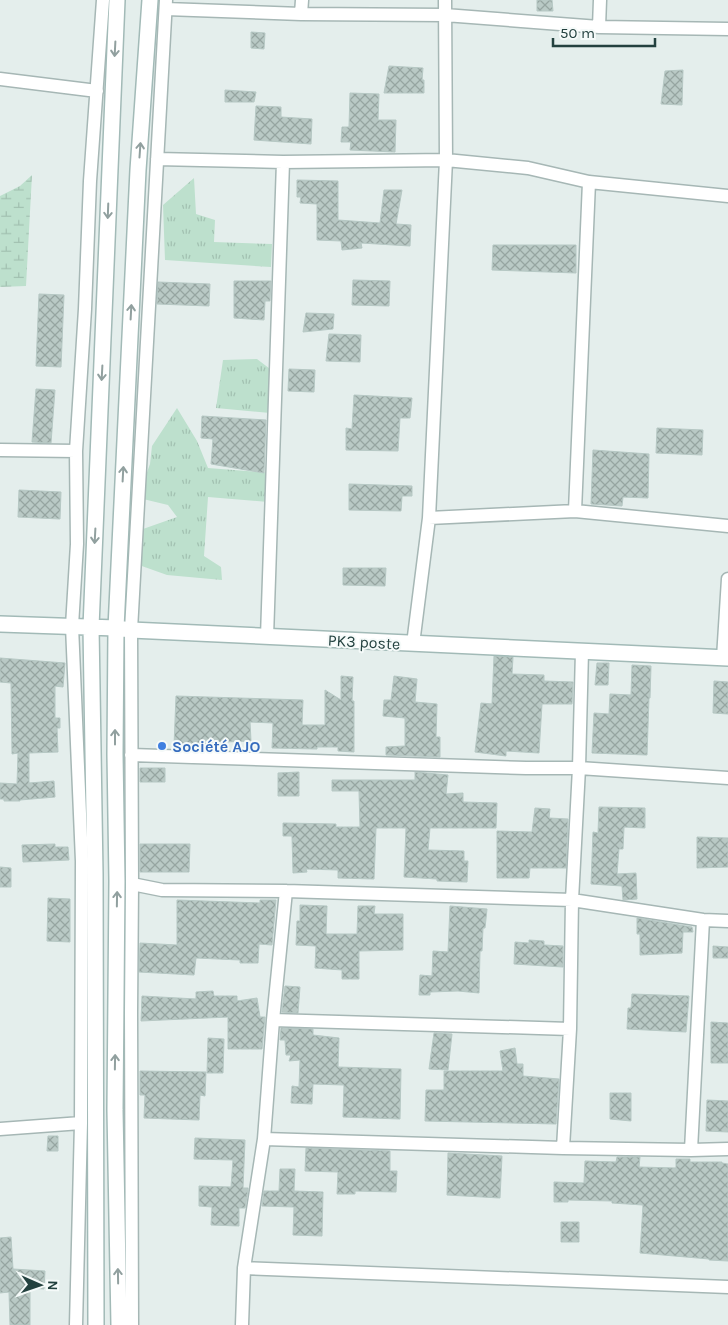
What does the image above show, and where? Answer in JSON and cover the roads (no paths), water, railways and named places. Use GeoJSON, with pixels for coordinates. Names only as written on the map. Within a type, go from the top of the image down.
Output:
{"type":"FeatureCollection","features":[{"type":"Feature","properties":{"kind":"street"},"geometry":{"type":"LineString","coordinates":[[76,1325],[81,1123],[82,861],[72,626],[77,544],[76,451],[85,310],[90,181],[103,0]]}},
{"type":"Feature","properties":{"kind":"street"},"geometry":{"type":"LineString","coordinates":[[96,1325],[95,874],[91,628],[117,0]]}},
{"type":"Feature","properties":{"kind":"street"},"geometry":{"type":"LineString","coordinates":[[119,1325],[114,1110],[117,891],[116,628],[138,170],[150,0]]}},
{"type":"Feature","properties":{"kind":"street"},"geometry":{"type":"LineString","coordinates":[[301,14],[302,0]]}},
{"type":"Feature","properties":{"kind":"street"},"geometry":{"type":"LineString","coordinates":[[413,644],[429,518],[446,160],[445,0]]}},
{"type":"Feature","properties":{"kind":"street"},"geometry":{"type":"LineString","coordinates":[[599,27],[600,0]]}},
{"type":"Feature","properties":{"kind":"street"},"geometry":{"type":"LineString","coordinates":[[132,1325],[131,630],[166,4],[301,14],[444,14],[599,27],[728,29]]}},
{"type":"Feature","properties":{"kind":"street"},"geometry":{"type":"LineString","coordinates":[[0,79],[97,91]]}},
{"type":"Feature","properties":{"kind":"street"},"geometry":{"type":"LineString","coordinates":[[157,159],[283,162],[446,160],[528,168],[589,182],[728,196]]}},
{"type":"Feature","properties":{"kind":"street"},"geometry":{"type":"LineString","coordinates":[[267,637],[283,162]]}},
{"type":"Feature","properties":{"kind":"street"},"geometry":{"type":"LineString","coordinates":[[574,511],[589,182]]}},
{"type":"Feature","properties":{"kind":"street"},"geometry":{"type":"LineString","coordinates":[[0,450],[76,451]]}},
{"type":"Feature","properties":{"kind":"street"},"geometry":{"type":"LineString","coordinates":[[429,518],[574,511],[728,526]]}},
{"type":"Feature","properties":{"kind":"street"},"geometry":{"type":"LineString","coordinates":[[725,658],[728,579]]}},
{"type":"Feature","properties":{"kind":"street","name":"PK3 poste"},"geometry":{"type":"LineString","coordinates":[[0,624],[725,658]]}},
{"type":"Feature","properties":{"kind":"street"},"geometry":{"type":"LineString","coordinates":[[563,1148],[570,1029],[572,900],[579,768],[582,651]]}},
{"type":"Feature","properties":{"kind":"street"},"geometry":{"type":"LineString","coordinates":[[131,755],[516,768],[579,768],[728,778]]}},
{"type":"Feature","properties":{"kind":"street"},"geometry":{"type":"LineString","coordinates":[[132,884],[162,890],[286,891],[572,900],[703,920],[728,921]]}},
{"type":"Feature","properties":{"kind":"street"},"geometry":{"type":"LineString","coordinates":[[242,1325],[244,1268],[264,1139],[273,1020],[286,891]]}},
{"type":"Feature","properties":{"kind":"street"},"geometry":{"type":"LineString","coordinates":[[691,1150],[703,920]]}},
{"type":"Feature","properties":{"kind":"street"},"geometry":{"type":"LineString","coordinates":[[273,1020],[570,1029]]}},
{"type":"Feature","properties":{"kind":"street"},"geometry":{"type":"LineString","coordinates":[[0,1129],[81,1123]]}},
{"type":"Feature","properties":{"kind":"street"},"geometry":{"type":"LineString","coordinates":[[264,1139],[563,1148],[728,1149]]}},
{"type":"Feature","properties":{"kind":"street"},"geometry":{"type":"LineString","coordinates":[[244,1268],[728,1287]]}},
{"type":"Feature","properties":{"kind":"place","name":"Société AJO"},"geometry":{"type":"Point","coordinates":[162,746]}}]}
